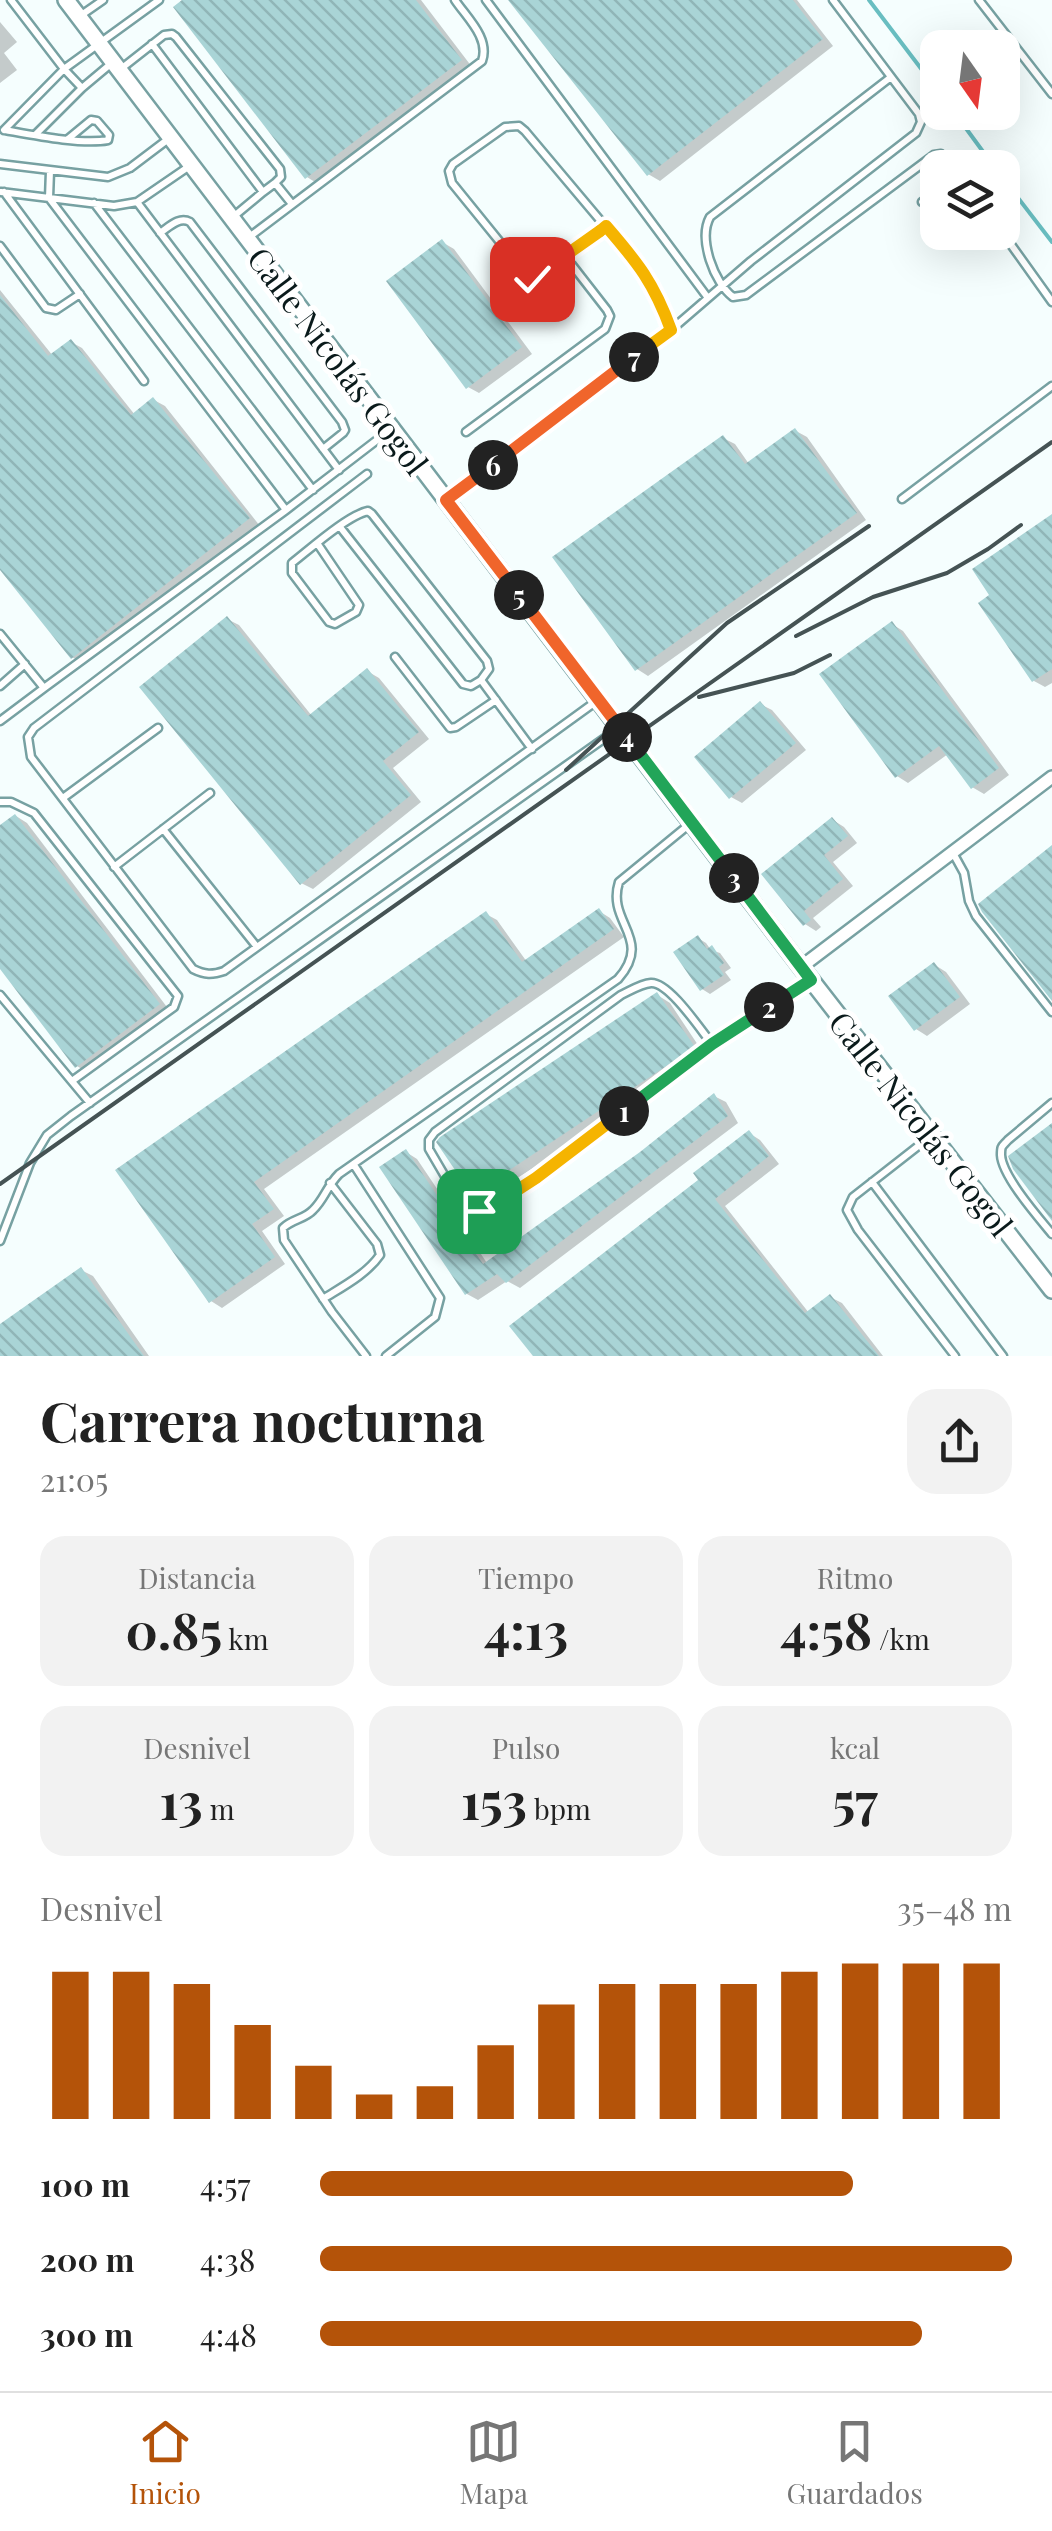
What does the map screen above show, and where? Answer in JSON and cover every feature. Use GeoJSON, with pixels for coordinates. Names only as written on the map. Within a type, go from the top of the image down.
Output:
{"type":"FeatureCollection","features":[{"type":"Feature","properties":{"kind":"street","name":"Calle Nicolás Gogol"},"geometry":{"type":"LineString","coordinates":[[66,0],[1052,1290]]}},
{"type":"Feature","properties":{"kind":"street"},"geometry":{"type":"LineString","coordinates":[[806,973],[952,852],[1052,778]]}},
{"type":"Feature","properties":{"kind":"lane"},"geometry":{"type":"LineString","coordinates":[[11,0],[82,88]]}},
{"type":"Feature","properties":{"kind":"lane"},"geometry":{"type":"LineString","coordinates":[[79,17],[102,0]]}},
{"type":"Feature","properties":{"kind":"lane"},"geometry":{"type":"LineString","coordinates":[[2,129],[64,69],[159,0]]}},
{"type":"Feature","properties":{"kind":"lane"},"geometry":{"type":"LineString","coordinates":[[248,239],[482,61],[485,53],[481,36],[454,0]]}},
{"type":"Feature","properties":{"kind":"lane"},"geometry":{"type":"LineString","coordinates":[[486,0],[708,298]]}},
{"type":"Feature","properties":{"kind":"lane"},"geometry":{"type":"LineString","coordinates":[[446,500],[671,330],[750,261],[916,133],[921,122],[918,114],[832,0]]}},
{"type":"Feature","properties":{"kind":"lane"},"geometry":{"type":"LineString","coordinates":[[979,0],[1052,94]]}},
{"type":"Feature","properties":{"kind":"lane"},"geometry":{"type":"LineString","coordinates":[[36,135],[82,88],[168,34],[176,37],[280,169],[281,177],[232,218]]}},
{"type":"Feature","properties":{"kind":"lane"},"geometry":{"type":"LineString","coordinates":[[152,44],[263,192]]}},
{"type":"Feature","properties":{"kind":"lane"},"geometry":{"type":"LineString","coordinates":[[891,77],[710,217],[705,226],[710,259],[721,288],[733,297],[746,295],[920,166]]}},
{"type":"Feature","properties":{"kind":"lane"},"geometry":{"type":"LineString","coordinates":[[2,129],[36,135],[68,139],[101,142],[108,140],[109,135],[97,121],[91,120],[68,139]]}},
{"type":"Feature","properties":{"kind":"lane"},"geometry":{"type":"LineString","coordinates":[[606,226],[535,278],[527,278],[452,184],[449,176],[453,164],[505,127],[519,126],[525,131],[606,226],[647,276],[671,330]]}},
{"type":"Feature","properties":{"kind":"lane"},"geometry":{"type":"LineString","coordinates":[[0,164],[108,176],[130,168],[171,137]]}},
{"type":"Feature","properties":{"kind":"lane"},"geometry":{"type":"LineString","coordinates":[[2,192],[114,206],[137,202],[191,164]]}},
{"type":"Feature","properties":{"kind":"lane"},"geometry":{"type":"LineString","coordinates":[[50,170],[50,198],[286,510]]}},
{"type":"Feature","properties":{"kind":"lane"},"geometry":{"type":"LineString","coordinates":[[275,183],[292,204]]}},
{"type":"Feature","properties":{"kind":"lane"},"geometry":{"type":"LineString","coordinates":[[2,192],[144,381]]}},
{"type":"Feature","properties":{"kind":"lane"},"geometry":{"type":"LineString","coordinates":[[137,202],[339,470]]}},
{"type":"Feature","properties":{"kind":"lane"},"geometry":{"type":"LineString","coordinates":[[94,203],[313,490]]}},
{"type":"Feature","properties":{"kind":"lane"},"geometry":{"type":"LineString","coordinates":[[160,233],[178,220],[190,222],[331,406],[345,430],[323,448]]}},
{"type":"Feature","properties":{"kind":"lane"},"geometry":{"type":"LineString","coordinates":[[0,246],[46,308],[56,310],[80,294]]}},
{"type":"Feature","properties":{"kind":"lane"},"geometry":{"type":"LineString","coordinates":[[1015,250],[1052,302]]}},
{"type":"Feature","properties":{"kind":"lane"},"geometry":{"type":"LineString","coordinates":[[466,432],[605,329],[610,316],[607,310],[566,256]]}},
{"type":"Feature","properties":{"kind":"lane"},"geometry":{"type":"LineString","coordinates":[[902,498],[1052,386]]}},
{"type":"Feature","properties":{"kind":"lane"},"geometry":{"type":"LineString","coordinates":[[0,721],[391,429]]}},
{"type":"Feature","properties":{"kind":"lane"},"geometry":{"type":"LineString","coordinates":[[368,474],[34,728],[28,737],[32,757],[193,969],[213,975],[224,971],[599,699]]}},
{"type":"Feature","properties":{"kind":"lane"},"geometry":{"type":"LineString","coordinates":[[317,544],[359,605],[356,612],[335,624],[329,622],[290,569],[292,562],[340,527],[363,511],[372,514],[487,661],[489,669],[481,680],[471,686],[463,684],[340,527]]}},
{"type":"Feature","properties":{"kind":"lane"},"geometry":{"type":"LineString","coordinates":[[0,634],[44,688]]}},
{"type":"Feature","properties":{"kind":"lane"},"geometry":{"type":"LineString","coordinates":[[394,657],[450,728],[496,700]]}},
{"type":"Feature","properties":{"kind":"lane"},"geometry":{"type":"LineString","coordinates":[[0,686],[26,664]]}},
{"type":"Feature","properties":{"kind":"lane"},"geometry":{"type":"LineString","coordinates":[[481,680],[532,748]]}},
{"type":"Feature","properties":{"kind":"lane"},"geometry":{"type":"LineString","coordinates":[[0,1242],[30,1163],[47,1135],[620,727]]}},
{"type":"Feature","properties":{"kind":"lane"},"geometry":{"type":"LineString","coordinates":[[63,798],[158,728]]}},
{"type":"Feature","properties":{"kind":"lane"},"geometry":{"type":"LineString","coordinates":[[114,867],[210,793]]}},
{"type":"Feature","properties":{"kind":"lane"},"geometry":{"type":"LineString","coordinates":[[0,802],[11,802],[34,813],[178,996],[174,1006],[72,1081]]}},
{"type":"Feature","properties":{"kind":"lane"},"geometry":{"type":"LineString","coordinates":[[366,1356],[323,1299],[282,1232],[290,1222],[317,1207],[330,1183],[627,969],[633,949],[616,904],[619,882],[692,822]]}},
{"type":"Feature","properties":{"kind":"lane"},"geometry":{"type":"LineString","coordinates":[[163,829],[257,947]]}},
{"type":"Feature","properties":{"kind":"lane"},"geometry":{"type":"LineString","coordinates":[[952,852],[964,873],[968,901],[976,916],[1052,1012]]}},
{"type":"Feature","properties":{"kind":"lane"},"geometry":{"type":"LineString","coordinates":[[712,1044],[672,994],[660,984],[643,985],[621,996],[435,1132],[429,1140],[429,1150],[460,1202],[479,1211],[488,1209],[536,1178],[806,973]]}},
{"type":"Feature","properties":{"kind":"lane"},"geometry":{"type":"LineString","coordinates":[[0,994],[90,1103]]}},
{"type":"Feature","properties":{"kind":"lane"},"geometry":{"type":"LineString","coordinates":[[1052,1103],[1008,1140],[1001,1152],[1006,1172],[1052,1234]]}},
{"type":"Feature","properties":{"kind":"lane"},"geometry":{"type":"LineString","coordinates":[[932,1135],[852,1197],[848,1214],[955,1356]]}},
{"type":"Feature","properties":{"kind":"lane"},"geometry":{"type":"LineString","coordinates":[[354,1165],[440,1298],[435,1317],[386,1356]]}},
{"type":"Feature","properties":{"kind":"lane"},"geometry":{"type":"LineString","coordinates":[[872,1182],[1003,1356]]}},
{"type":"Feature","properties":{"kind":"lane"},"geometry":{"type":"LineString","coordinates":[[323,1299],[362,1273],[380,1255],[330,1183]]}},
{"type":"Feature","properties":{"kind":"building"},"geometry":{"type":"Polygon","coordinates":[[[182,0],[416,0],[462,60],[305,179],[173,7],[182,0]]]}},
{"type":"Feature","properties":{"kind":"building"},"geometry":{"type":"Polygon","coordinates":[[[508,0],[793,0],[823,39],[647,176],[508,0]]]}},
{"type":"Feature","properties":{"kind":"building"},"geometry":{"type":"Polygon","coordinates":[[[442,239],[522,347],[466,389],[386,281],[442,239]]]}},
{"type":"Feature","properties":{"kind":"building"},"geometry":{"type":"Polygon","coordinates":[[[0,295],[48,356],[71,339],[131,415],[153,397],[250,518],[71,659],[0,570],[0,295]]]}},
{"type":"Feature","properties":{"kind":"building"},"geometry":{"type":"Polygon","coordinates":[[[795,428],[857,513],[635,671],[552,557],[723,435],[745,464],[795,428]]]}},
{"type":"Feature","properties":{"kind":"building"},"geometry":{"type":"Polygon","coordinates":[[[1052,514],[1052,669],[1032,682],[978,603],[989,595],[972,569],[1052,514]]]}},
{"type":"Feature","properties":{"kind":"building"},"geometry":{"type":"Polygon","coordinates":[[[227,616],[308,716],[367,668],[419,732],[383,761],[411,795],[300,885],[139,687],[227,616]]]}},
{"type":"Feature","properties":{"kind":"building"},"geometry":{"type":"Polygon","coordinates":[[[892,621],[999,768],[971,789],[939,746],[895,778],[819,674],[892,621]]]}},
{"type":"Feature","properties":{"kind":"building"},"geometry":{"type":"Polygon","coordinates":[[[760,701],[796,743],[729,799],[694,757],[760,701]]]}},
{"type":"Feature","properties":{"kind":"building"},"geometry":{"type":"Polygon","coordinates":[[[15,814],[160,1004],[75,1068],[0,969],[0,825],[15,814]]]}},
{"type":"Feature","properties":{"kind":"building"},"geometry":{"type":"Polygon","coordinates":[[[832,817],[848,836],[824,855],[843,879],[804,911],[811,920],[803,926],[761,874],[832,817]]]}},
{"type":"Feature","properties":{"kind":"building"},"geometry":{"type":"Polygon","coordinates":[[[1052,845],[1052,1001],[978,904],[1052,845]]]}},
{"type":"Feature","properties":{"kind":"building"},"geometry":{"type":"Polygon","coordinates":[[[599,908],[614,929],[254,1182],[274,1209],[252,1224],[275,1257],[209,1303],[115,1170],[486,911],[522,962],[599,908]]]}},
{"type":"Feature","properties":{"kind":"building"},"geometry":{"type":"Polygon","coordinates":[[[698,935],[707,949],[712,945],[724,963],[719,967],[724,975],[700,991],[673,952],[698,935]]]}},
{"type":"Feature","properties":{"kind":"building"},"geometry":{"type":"Polygon","coordinates":[[[934,962],[960,997],[914,1031],[888,996],[934,962]]]}},
{"type":"Feature","properties":{"kind":"building"},"geometry":{"type":"Polygon","coordinates":[[[657,992],[695,1047],[472,1195],[436,1142],[440,1137],[657,992]]]}},
{"type":"Feature","properties":{"kind":"building"},"geometry":{"type":"Polygon","coordinates":[[[714,1093],[728,1116],[506,1283],[497,1274],[465,1295],[379,1167],[406,1149],[483,1264],[640,1152],[714,1093]]]}},
{"type":"Feature","properties":{"kind":"building"},"geometry":{"type":"Polygon","coordinates":[[[1052,1123],[1052,1221],[1013,1169],[1008,1156],[1052,1123]]]}},
{"type":"Feature","properties":{"kind":"building"},"geometry":{"type":"Polygon","coordinates":[[[749,1130],[769,1156],[715,1199],[805,1313],[830,1294],[879,1356],[533,1356],[509,1326],[698,1180],[693,1173],[749,1130]]]}},
{"type":"Feature","properties":{"kind":"building"},"geometry":{"type":"Polygon","coordinates":[[[81,1267],[144,1356],[0,1356],[0,1324],[81,1267]]]}},
{"type":"Feature","properties":{"kind":"waterway"},"geometry":{"type":"LineString","coordinates":[[869,0],[920,67]]}},
{"type":"Feature","properties":{"kind":"waterway"},"geometry":{"type":"LineString","coordinates":[[967,130],[982,150]]}},
{"type":"Feature","properties":{"kind":"waterway"},"geometry":{"type":"LineString","coordinates":[[1020,200],[1052,242]]}},
{"type":"Feature","properties":{"kind":"railway"},"geometry":{"type":"LineString","coordinates":[[0,1184],[1052,442]]}},
{"type":"Feature","properties":{"kind":"railway"},"geometry":{"type":"LineString","coordinates":[[796,636],[873,597],[947,573],[1021,525]]}},
{"type":"Feature","properties":{"kind":"railway"},"geometry":{"type":"LineString","coordinates":[[566,770],[727,623],[869,526]]}},
{"type":"Feature","properties":{"kind":"railway"},"geometry":{"type":"LineString","coordinates":[[699,697],[794,673],[830,655]]}},
{"type":"Feature","properties":{"kind":"route"},"geometry":{"type":"LineString","coordinates":[[479,1211],[536,1178],[712,1044],[811,980],[446,500],[671,330],[647,276],[606,226],[532,279]]}}]}
